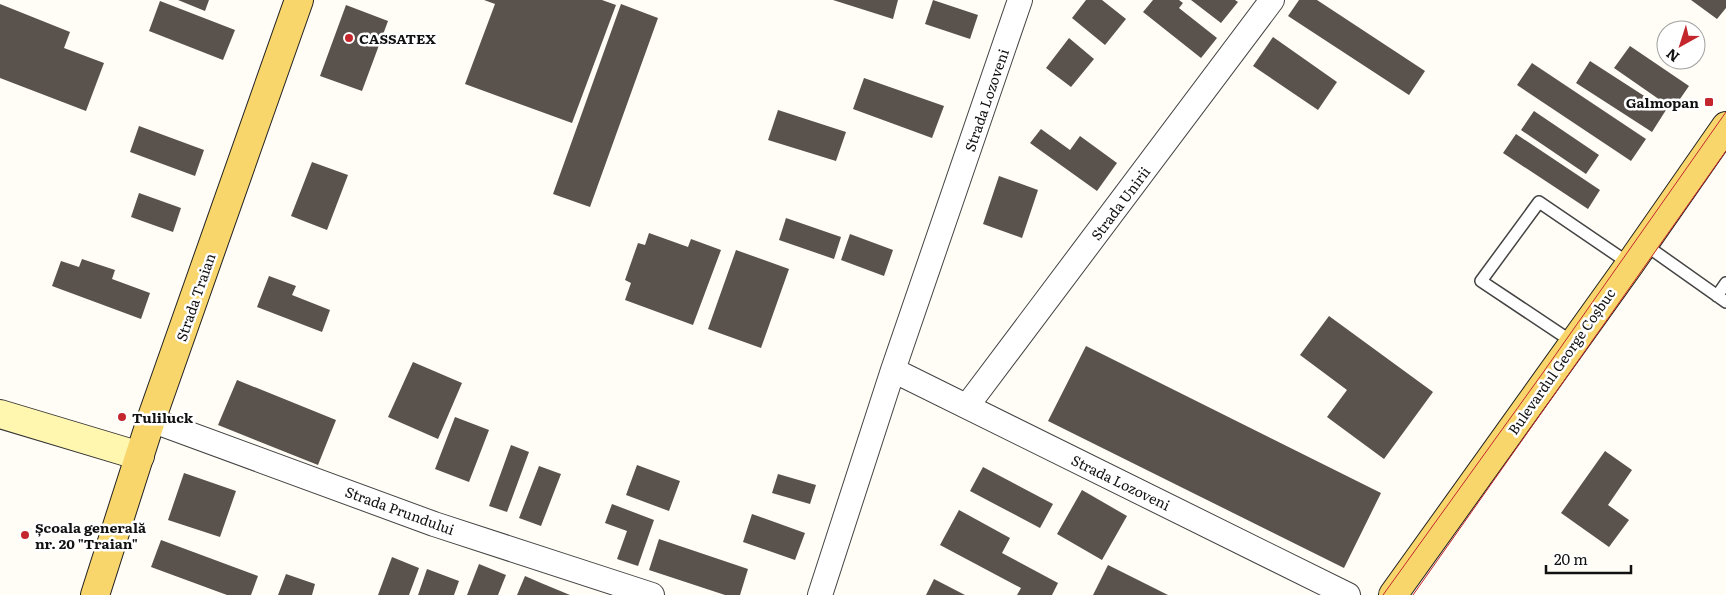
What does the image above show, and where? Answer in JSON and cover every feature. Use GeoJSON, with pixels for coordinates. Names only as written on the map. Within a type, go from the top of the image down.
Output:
{"type":"FeatureCollection","features":[{"type":"Feature","properties":{"kind":"main road","name":"Strada Traian"},"geometry":{"type":"LineString","coordinates":[[95,595],[151,420],[300,0]]}},
{"type":"Feature","properties":{"kind":"main road","name":"Bulevardul George Coșbuc"},"geometry":{"type":"LineString","coordinates":[[1393,595],[1574,343],[1726,126]]}},
{"type":"Feature","properties":{"kind":"main road"},"geometry":{"type":"LineString","coordinates":[[0,414],[140,456]]}},
{"type":"Feature","properties":{"kind":"street","name":"Strada Lozoveni"},"geometry":{"type":"LineString","coordinates":[[820,595],[893,370],[1020,0]]}},
{"type":"Feature","properties":{"kind":"street","name":"Strada Unirii"},"geometry":{"type":"LineString","coordinates":[[967,406],[1272,0]]}},
{"type":"Feature","properties":{"kind":"street","name":"Strada Lozoveni"},"geometry":{"type":"LineString","coordinates":[[893,370],[1348,595]]}},
{"type":"Feature","properties":{"kind":"street","name":"Strada Prundului"},"geometry":{"type":"LineString","coordinates":[[151,420],[434,524],[652,595]]}},
{"type":"Feature","properties":{"kind":"lane"},"geometry":{"type":"LineString","coordinates":[[1574,343],[1481,280],[1538,202],[1722,299],[1726,284]]}},
{"type":"Feature","properties":{"kind":"building"},"geometry":{"type":"Polygon","coordinates":[[[178,0],[209,0],[205,11],[178,0]]]}},
{"type":"Feature","properties":{"kind":"building"},"geometry":{"type":"Polygon","coordinates":[[[484,0],[602,0],[616,5],[572,123],[465,84],[495,4],[484,0]]]}},
{"type":"Feature","properties":{"kind":"building"},"geometry":{"type":"Polygon","coordinates":[[[833,0],[898,0],[893,19],[833,0]]]}},
{"type":"Feature","properties":{"kind":"building"},"geometry":{"type":"Polygon","coordinates":[[[933,0],[978,15],[970,39],[925,24],[933,0]]]}},
{"type":"Feature","properties":{"kind":"building"},"geometry":{"type":"Polygon","coordinates":[[[1086,0],[1102,0],[1126,19],[1105,45],[1072,18],[1086,0]]]}},
{"type":"Feature","properties":{"kind":"building"},"geometry":{"type":"Polygon","coordinates":[[[1153,0],[1179,0],[1183,3],[1179,8],[1217,38],[1201,58],[1143,12],[1153,0]]]}},
{"type":"Feature","properties":{"kind":"building"},"geometry":{"type":"Polygon","coordinates":[[[1191,0],[1235,0],[1238,2],[1221,23],[1191,0]]]}},
{"type":"Feature","properties":{"kind":"building"},"geometry":{"type":"Polygon","coordinates":[[[1299,0],[1317,0],[1425,71],[1409,95],[1288,16],[1299,0]]]}},
{"type":"Feature","properties":{"kind":"building"},"geometry":{"type":"Polygon","coordinates":[[[1691,0],[1726,0],[1726,8],[1717,19],[1691,0]]]}},
{"type":"Feature","properties":{"kind":"building"},"geometry":{"type":"Polygon","coordinates":[[[160,1],[235,30],[223,60],[149,31],[160,1]]]}},
{"type":"Feature","properties":{"kind":"building"},"geometry":{"type":"Polygon","coordinates":[[[0,4],[70,32],[64,48],[104,63],[86,111],[0,78],[0,4]]]}},
{"type":"Feature","properties":{"kind":"building"},"geometry":{"type":"Polygon","coordinates":[[[621,4],[658,18],[590,207],[553,194],[621,4]]]}},
{"type":"Feature","properties":{"kind":"building"},"geometry":{"type":"Polygon","coordinates":[[[346,5],[388,21],[362,91],[320,76],[346,5]]]}},
{"type":"Feature","properties":{"kind":"building"},"geometry":{"type":"Polygon","coordinates":[[[1273,37],[1337,82],[1318,110],[1253,66],[1273,37]]]}},
{"type":"Feature","properties":{"kind":"building"},"geometry":{"type":"Polygon","coordinates":[[[1069,38],[1094,59],[1071,87],[1046,68],[1069,38]]]}},
{"type":"Feature","properties":{"kind":"building"},"geometry":{"type":"Polygon","coordinates":[[[1630,46],[1656,64],[1656,70],[1665,70],[1689,86],[1673,109],[1614,68],[1630,46]]]}},
{"type":"Feature","properties":{"kind":"building"},"geometry":{"type":"Polygon","coordinates":[[[1590,61],[1666,110],[1652,132],[1576,83],[1590,61]]]}},
{"type":"Feature","properties":{"kind":"building"},"geometry":{"type":"Polygon","coordinates":[[[1532,63],[1646,139],[1631,161],[1517,85],[1532,63]]]}},
{"type":"Feature","properties":{"kind":"building"},"geometry":{"type":"Polygon","coordinates":[[[864,78],[944,106],[932,138],[853,109],[864,78]]]}},
{"type":"Feature","properties":{"kind":"building"},"geometry":{"type":"Polygon","coordinates":[[[778,110],[846,132],[836,161],[768,140],[778,110]]]}},
{"type":"Feature","properties":{"kind":"building"},"geometry":{"type":"Polygon","coordinates":[[[1534,111],[1599,155],[1586,174],[1521,130],[1534,111]]]}},
{"type":"Feature","properties":{"kind":"building"},"geometry":{"type":"Polygon","coordinates":[[[139,126],[204,150],[195,176],[130,152],[139,126]]]}},
{"type":"Feature","properties":{"kind":"building"},"geometry":{"type":"Polygon","coordinates":[[[1041,129],[1070,150],[1080,136],[1117,163],[1097,191],[1030,143],[1041,129]]]}},
{"type":"Feature","properties":{"kind":"building"},"geometry":{"type":"Polygon","coordinates":[[[1516,134],[1600,190],[1588,209],[1503,153],[1516,134]]]}},
{"type":"Feature","properties":{"kind":"building"},"geometry":{"type":"Polygon","coordinates":[[[312,162],[348,175],[327,230],[291,216],[312,162]]]}},
{"type":"Feature","properties":{"kind":"building"},"geometry":{"type":"Polygon","coordinates":[[[999,176],[1038,190],[1022,238],[983,224],[999,176]]]}},
{"type":"Feature","properties":{"kind":"building"},"geometry":{"type":"Polygon","coordinates":[[[139,193],[181,208],[173,232],[131,217],[139,193]]]}},
{"type":"Feature","properties":{"kind":"building"},"geometry":{"type":"Polygon","coordinates":[[[786,218],[841,237],[834,259],[779,240],[786,218]]]}},
{"type":"Feature","properties":{"kind":"building"},"geometry":{"type":"Polygon","coordinates":[[[649,233],[688,247],[691,239],[721,250],[693,325],[625,300],[631,283],[625,280],[638,243],[645,245],[649,233]]]}},
{"type":"Feature","properties":{"kind":"building"},"geometry":{"type":"Polygon","coordinates":[[[850,234],[893,250],[884,276],[841,260],[850,234]]]}},
{"type":"Feature","properties":{"kind":"building"},"geometry":{"type":"Polygon","coordinates":[[[736,250],[789,269],[761,348],[708,329],[736,250]]]}},
{"type":"Feature","properties":{"kind":"building"},"geometry":{"type":"Polygon","coordinates":[[[82,259],[115,270],[112,279],[150,293],[141,319],[52,286],[61,261],[79,267],[82,259]]]}},
{"type":"Feature","properties":{"kind":"building"},"geometry":{"type":"Polygon","coordinates":[[[269,276],[296,286],[292,295],[330,310],[322,332],[257,307],[269,276]]]}},
{"type":"Feature","properties":{"kind":"building"},"geometry":{"type":"Polygon","coordinates":[[[1329,316],[1433,392],[1384,459],[1327,417],[1347,390],[1300,355],[1329,316]]]}},
{"type":"Feature","properties":{"kind":"building"},"geometry":{"type":"Polygon","coordinates":[[[1086,346],[1381,493],[1344,568],[1048,421],[1086,346]]]}},
{"type":"Feature","properties":{"kind":"building"},"geometry":{"type":"Polygon","coordinates":[[[413,362],[462,383],[438,439],[388,417],[413,362]]]}},
{"type":"Feature","properties":{"kind":"building"},"geometry":{"type":"Polygon","coordinates":[[[237,380],[336,420],[318,465],[218,425],[237,380]]]}},
{"type":"Feature","properties":{"kind":"building"},"geometry":{"type":"Polygon","coordinates":[[[455,417],[489,430],[469,482],[435,469],[455,417]]]}},
{"type":"Feature","properties":{"kind":"building"},"geometry":{"type":"Polygon","coordinates":[[[511,445],[529,452],[507,512],[489,506],[511,445]]]}},
{"type":"Feature","properties":{"kind":"building"},"geometry":{"type":"Polygon","coordinates":[[[1605,451],[1632,470],[1608,505],[1629,520],[1609,547],[1561,513],[1605,451]]]}},
{"type":"Feature","properties":{"kind":"building"},"geometry":{"type":"Polygon","coordinates":[[[637,465],[680,481],[669,511],[626,495],[637,465]]]}},
{"type":"Feature","properties":{"kind":"building"},"geometry":{"type":"Polygon","coordinates":[[[539,466],[561,474],[541,526],[519,518],[539,466]]]}},
{"type":"Feature","properties":{"kind":"building"},"geometry":{"type":"Polygon","coordinates":[[[983,467],[1053,504],[1040,528],[970,491],[983,467]]]}},
{"type":"Feature","properties":{"kind":"building"},"geometry":{"type":"Polygon","coordinates":[[[184,473],[236,491],[220,537],[168,520],[184,473]]]}},
{"type":"Feature","properties":{"kind":"building"},"geometry":{"type":"Polygon","coordinates":[[[778,474],[816,485],[810,504],[772,493],[778,474]]]}},
{"type":"Feature","properties":{"kind":"building"},"geometry":{"type":"Polygon","coordinates":[[[1082,490],[1127,516],[1102,560],[1057,534],[1082,490]]]}},
{"type":"Feature","properties":{"kind":"building"},"geometry":{"type":"Polygon","coordinates":[[[612,504],[654,520],[638,566],[617,559],[627,531],[605,523],[612,504]]]}},
{"type":"Feature","properties":{"kind":"building"},"geometry":{"type":"Polygon","coordinates":[[[959,510],[1010,538],[1002,553],[1058,583],[1052,595],[1017,595],[1021,588],[940,545],[959,510]]]}},
{"type":"Feature","properties":{"kind":"building"},"geometry":{"type":"Polygon","coordinates":[[[752,514],[805,533],[795,560],[743,542],[752,514]]]}},
{"type":"Feature","properties":{"kind":"building"},"geometry":{"type":"Polygon","coordinates":[[[659,539],[748,569],[740,595],[725,595],[649,570],[659,539]]]}},
{"type":"Feature","properties":{"kind":"building"},"geometry":{"type":"Polygon","coordinates":[[[161,540],[258,576],[251,595],[227,595],[151,567],[161,540]]]}},
{"type":"Feature","properties":{"kind":"building"},"geometry":{"type":"Polygon","coordinates":[[[392,557],[419,568],[409,595],[378,595],[392,557]]]}},
{"type":"Feature","properties":{"kind":"building"},"geometry":{"type":"Polygon","coordinates":[[[479,564],[506,575],[498,595],[467,595],[479,564]]]}},
{"type":"Feature","properties":{"kind":"building"},"geometry":{"type":"Polygon","coordinates":[[[1108,565],[1168,595],[1093,595],[1108,565]]]}},
{"type":"Feature","properties":{"kind":"building"},"geometry":{"type":"Polygon","coordinates":[[[427,569],[459,581],[454,595],[418,595],[427,569]]]}},
{"type":"Feature","properties":{"kind":"building"},"geometry":{"type":"Polygon","coordinates":[[[286,574],[315,584],[312,595],[278,595],[286,574]]]}},
{"type":"Feature","properties":{"kind":"building"},"geometry":{"type":"Polygon","coordinates":[[[525,576],[541,583],[570,595],[517,595],[525,576]]]}},
{"type":"Feature","properties":{"kind":"building"},"geometry":{"type":"Polygon","coordinates":[[[934,579],[965,595],[926,595],[934,579]]]}},
{"type":"Feature","properties":{"kind":"tram line"},"geometry":{"type":"LineString","coordinates":[[1383,595],[1542,374],[1726,112]]}},
{"type":"Feature","properties":{"kind":"tram line"},"geometry":{"type":"LineString","coordinates":[[1413,595],[1726,151]]}},
{"type":"Feature","properties":{"kind":"place","name":"CASSATEX"},"geometry":{"type":"Point","coordinates":[349,38]}},
{"type":"Feature","properties":{"kind":"place","name":"Galmopan"},"geometry":{"type":"Point","coordinates":[1709,102]}},
{"type":"Feature","properties":{"kind":"place","name":"Tuliluck"},"geometry":{"type":"Point","coordinates":[122,417]}},
{"type":"Feature","properties":{"kind":"place","name":"Școala generală nr. 20 \"Traian\""},"geometry":{"type":"Point","coordinates":[25,535]}}]}
